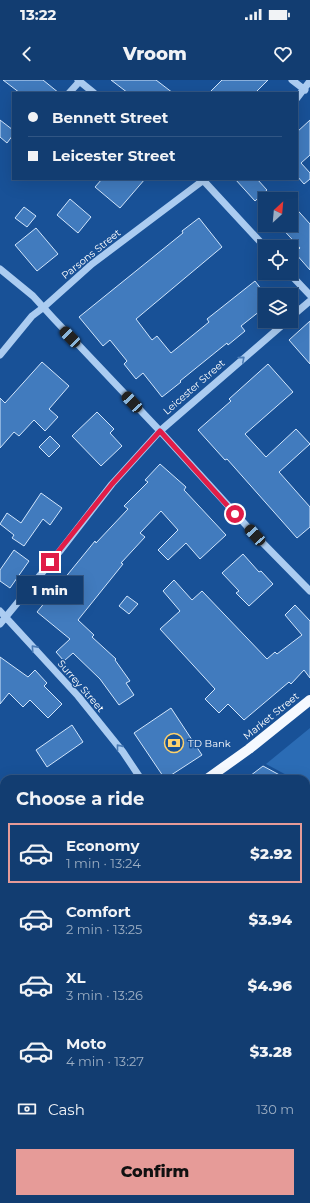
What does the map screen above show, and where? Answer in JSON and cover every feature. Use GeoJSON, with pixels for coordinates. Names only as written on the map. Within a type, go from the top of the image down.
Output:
{"type":"FeatureCollection","features":[{"type":"Feature","properties":{"kind":"main road","name":"Market Street"},"geometry":{"type":"LineString","coordinates":[[213,775],[249,749],[310,700]]}},
{"type":"Feature","properties":{"kind":"street"},"geometry":{"type":"LineString","coordinates":[[292,80],[305,90]]}},
{"type":"Feature","properties":{"kind":"street"},"geometry":{"type":"LineString","coordinates":[[70,92],[79,81],[93,92]]}},
{"type":"Feature","properties":{"kind":"street"},"geometry":{"type":"LineString","coordinates":[[298,97],[305,90],[310,81]]}},
{"type":"Feature","properties":{"kind":"street","name":"Parsons Street"},"geometry":{"type":"LineString","coordinates":[[0,355],[32,316],[92,264],[203,180]]}},
{"type":"Feature","properties":{"kind":"street"},"geometry":{"type":"LineString","coordinates":[[205,180],[259,240]]}},
{"type":"Feature","properties":{"kind":"street"},"geometry":{"type":"LineString","coordinates":[[0,269],[44,307],[255,535],[310,591]]}},
{"type":"Feature","properties":{"kind":"street"},"geometry":{"type":"LineString","coordinates":[[296,280],[310,295]]}},
{"type":"Feature","properties":{"kind":"street"},"geometry":{"type":"LineString","coordinates":[[298,311],[310,301]]}},
{"type":"Feature","properties":{"kind":"street","name":"Leicester Street"},"geometry":{"type":"LineString","coordinates":[[0,624],[3,614],[60,551],[112,484],[160,431],[279,328]]}},
{"type":"Feature","properties":{"kind":"street","name":"Surrey Street"},"geometry":{"type":"LineString","coordinates":[[3,614],[78,696],[123,752],[138,775]]}},
{"type":"Feature","properties":{"kind":"shaded area"},"geometry":{"type":"Polygon","coordinates":[[[310,728],[310,775],[287,775],[266,764],[310,728]]]}},
{"type":"Feature","properties":{"kind":"building"},"geometry":{"type":"Polygon","coordinates":[[[3,80],[43,80],[58,92],[19,92],[3,80]]]}},
{"type":"Feature","properties":{"kind":"building"},"geometry":{"type":"Polygon","coordinates":[[[111,80],[156,80],[172,92],[127,92],[111,80]]]}},
{"type":"Feature","properties":{"kind":"building"},"geometry":{"type":"Polygon","coordinates":[[[222,80],[268,80],[256,92],[210,92],[222,80]]]}},
{"type":"Feature","properties":{"kind":"building"},"geometry":{"type":"Polygon","coordinates":[[[0,120],[12,129],[12,136],[7,143],[0,137],[0,120]]]}},
{"type":"Feature","properties":{"kind":"building"},"geometry":{"type":"Polygon","coordinates":[[[310,120],[310,155],[301,163],[310,173],[310,179],[304,184],[298,177],[298,131],[310,120]]]}},
{"type":"Feature","properties":{"kind":"building"},"geometry":{"type":"Polygon","coordinates":[[[101,180],[144,180],[120,208],[95,187],[101,180]]]}},
{"type":"Feature","properties":{"kind":"building"},"geometry":{"type":"Polygon","coordinates":[[[236,180],[258,180],[267,190],[265,192],[258,192],[258,198],[255,201],[236,180]]]}},
{"type":"Feature","properties":{"kind":"building"},"geometry":{"type":"Polygon","coordinates":[[[70,199],[91,217],[78,233],[57,215],[70,199]]]}},
{"type":"Feature","properties":{"kind":"building"},"geometry":{"type":"Polygon","coordinates":[[[24,207],[36,216],[27,227],[15,218],[24,207]]]}},
{"type":"Feature","properties":{"kind":"building"},"geometry":{"type":"Polygon","coordinates":[[[298,211],[310,224],[310,270],[298,256],[298,250],[300,248],[298,246],[298,240],[293,240],[285,232],[298,232],[298,211]]]}},
{"type":"Feature","properties":{"kind":"building"},"geometry":{"type":"Polygon","coordinates":[[[199,218],[222,247],[136,319],[152,340],[157,336],[171,353],[209,322],[207,319],[255,281],[260,288],[258,288],[258,313],[241,326],[245,331],[228,345],[227,343],[162,397],[143,373],[136,379],[124,364],[127,361],[110,340],[103,346],[79,317],[183,233],[182,231],[199,218]]]}},
{"type":"Feature","properties":{"kind":"building"},"geometry":{"type":"Polygon","coordinates":[[[36,228],[58,254],[37,271],[15,245],[36,228]]]}},
{"type":"Feature","properties":{"kind":"building"},"geometry":{"type":"Polygon","coordinates":[[[310,321],[310,364],[289,340],[310,321]]]}},
{"type":"Feature","properties":{"kind":"building"},"geometry":{"type":"Polygon","coordinates":[[[42,362],[69,386],[49,409],[58,417],[45,431],[34,420],[19,436],[14,432],[0,448],[0,398],[5,403],[42,362]]]}},
{"type":"Feature","properties":{"kind":"building"},"geometry":{"type":"Polygon","coordinates":[[[268,364],[293,392],[245,434],[266,457],[296,429],[310,444],[279,472],[310,507],[310,527],[297,538],[227,459],[225,460],[198,430],[231,401],[229,399],[268,364]]]}},
{"type":"Feature","properties":{"kind":"building"},"geometry":{"type":"Polygon","coordinates":[[[97,412],[114,429],[110,433],[122,446],[101,466],[72,436],[97,412]]]}},
{"type":"Feature","properties":{"kind":"building"},"geometry":{"type":"Polygon","coordinates":[[[50,436],[60,446],[49,457],[39,447],[50,436]]]}},
{"type":"Feature","properties":{"kind":"building"},"geometry":{"type":"Polygon","coordinates":[[[160,464],[186,487],[184,490],[226,535],[200,559],[186,543],[168,560],[158,550],[178,530],[161,511],[140,533],[145,537],[121,563],[123,564],[78,620],[94,635],[92,637],[116,659],[115,660],[130,681],[126,683],[134,695],[119,705],[100,679],[73,653],[64,661],[56,652],[70,639],[37,612],[95,541],[96,543],[128,509],[124,506],[148,482],[145,480],[160,464]]]}},
{"type":"Feature","properties":{"kind":"building"},"geometry":{"type":"Polygon","coordinates":[[[41,493],[62,508],[50,525],[43,519],[24,546],[12,538],[14,535],[0,524],[7,513],[21,523],[41,493]]]}},
{"type":"Feature","properties":{"kind":"building"},"geometry":{"type":"Polygon","coordinates":[[[14,550],[29,561],[10,588],[0,581],[0,570],[14,550]]]}},
{"type":"Feature","properties":{"kind":"building"},"geometry":{"type":"Polygon","coordinates":[[[243,554],[259,572],[261,571],[273,584],[249,606],[236,593],[239,591],[222,573],[243,554]]]}},
{"type":"Feature","properties":{"kind":"building"},"geometry":{"type":"Polygon","coordinates":[[[174,580],[192,600],[202,591],[267,659],[275,652],[277,654],[302,635],[285,615],[295,605],[310,621],[310,678],[304,670],[291,684],[289,682],[244,720],[228,704],[219,713],[205,699],[215,689],[160,629],[180,611],[163,591],[174,580]]]}},
{"type":"Feature","properties":{"kind":"building"},"geometry":{"type":"Polygon","coordinates":[[[127,596],[138,604],[129,614],[119,606],[127,596]]]}},
{"type":"Feature","properties":{"kind":"building"},"geometry":{"type":"Polygon","coordinates":[[[0,657],[28,677],[35,670],[47,683],[44,686],[62,704],[48,718],[30,700],[23,707],[9,693],[0,704],[0,657]]]}},
{"type":"Feature","properties":{"kind":"building"},"geometry":{"type":"Polygon","coordinates":[[[171,708],[202,755],[171,775],[162,775],[134,733],[171,708]]]}},
{"type":"Feature","properties":{"kind":"building"},"geometry":{"type":"Polygon","coordinates":[[[72,725],[83,742],[47,767],[36,750],[72,725]]]}},
{"type":"Feature","properties":{"kind":"building"},"geometry":{"type":"Polygon","coordinates":[[[263,766],[280,775],[251,775],[263,766]]]}},
{"type":"Feature","properties":{"kind":"place","name":"TD Bank"},"geometry":{"type":"Point","coordinates":[174,743]}},
{"type":"Feature","properties":{"kind":"route"},"geometry":{"type":"LineString","coordinates":[[50,562],[112,484],[160,431],[235,514]]}}]}
